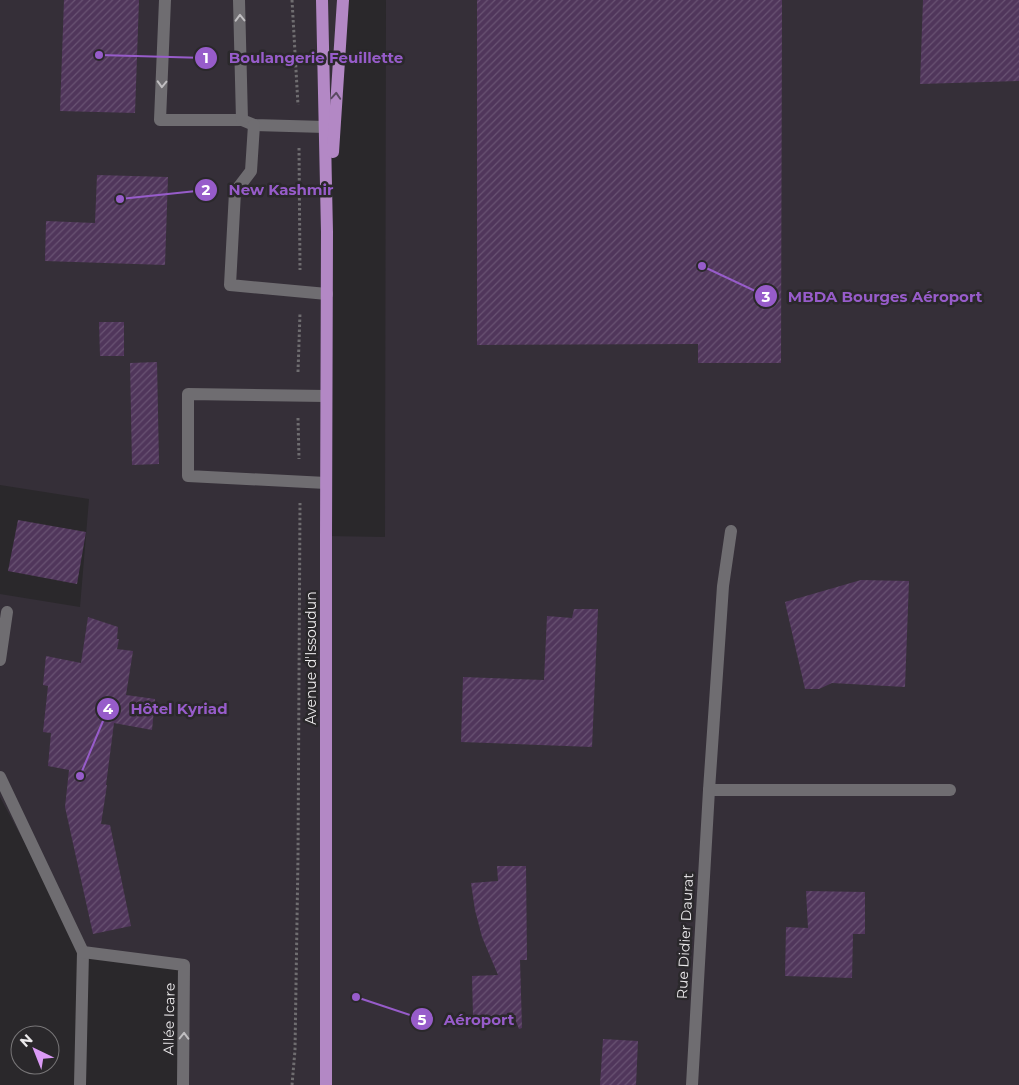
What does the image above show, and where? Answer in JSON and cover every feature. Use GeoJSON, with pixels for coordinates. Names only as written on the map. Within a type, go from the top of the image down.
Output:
{"type":"FeatureCollection","features":[{"type":"Feature","properties":{"kind":"main road","name":"Avenue d'Issoudun"},"geometry":{"type":"LineString","coordinates":[[322,0],[328,232],[326,396],[326,1085]]}},
{"type":"Feature","properties":{"kind":"main road","name":"Avenue d'Issoudun"},"geometry":{"type":"LineString","coordinates":[[328,232],[343,0]]}},
{"type":"Feature","properties":{"kind":"street"},"geometry":{"type":"LineString","coordinates":[[165,0],[160,120],[242,120],[254,125],[325,127]]}},
{"type":"Feature","properties":{"kind":"street"},"geometry":{"type":"LineString","coordinates":[[240,0],[242,120]]}},
{"type":"Feature","properties":{"kind":"street"},"geometry":{"type":"LineString","coordinates":[[254,125],[251,171],[234,192],[230,285],[327,294]]}},
{"type":"Feature","properties":{"kind":"street"},"geometry":{"type":"LineString","coordinates":[[326,396],[188,394],[188,476],[326,483]]}},
{"type":"Feature","properties":{"kind":"street","name":"Rue Didier Daurat"},"geometry":{"type":"LineString","coordinates":[[692,1085],[723,586],[731,531]]}},
{"type":"Feature","properties":{"kind":"street"},"geometry":{"type":"LineString","coordinates":[[0,660],[7,612]]}},
{"type":"Feature","properties":{"kind":"street"},"geometry":{"type":"LineString","coordinates":[[0,777],[83,952],[80,1085]]}},
{"type":"Feature","properties":{"kind":"street"},"geometry":{"type":"LineString","coordinates":[[709,790],[950,790]]}},
{"type":"Feature","properties":{"kind":"street","name":"Allée Icare"},"geometry":{"type":"LineString","coordinates":[[83,952],[184,965],[183,1085]]}},
{"type":"Feature","properties":{"kind":"path"},"geometry":{"type":"LineString","coordinates":[[292,0],[299,127],[301,292],[297,395],[300,482],[298,847],[295,1040],[292,1085]]}},
{"type":"Feature","properties":{"kind":"shaded area"},"geometry":{"type":"Polygon","coordinates":[[[0,0],[343,0],[327,232],[326,536],[385,537],[386,0],[1019,0],[1019,1085],[183,1085],[184,965],[83,952],[0,797],[0,594],[80,607],[89,499],[0,485],[0,0]]]}},
{"type":"Feature","properties":{"kind":"building"},"geometry":{"type":"Polygon","coordinates":[[[64,0],[139,0],[135,113],[60,111],[64,0]]]}},
{"type":"Feature","properties":{"kind":"building"},"geometry":{"type":"Polygon","coordinates":[[[477,0],[782,0],[781,363],[698,363],[698,344],[477,345],[477,0]]]}},
{"type":"Feature","properties":{"kind":"building"},"geometry":{"type":"Polygon","coordinates":[[[923,0],[1019,0],[1019,81],[920,84],[923,0]]]}},
{"type":"Feature","properties":{"kind":"building"},"geometry":{"type":"Polygon","coordinates":[[[97,175],[168,177],[165,265],[45,261],[46,221],[95,223],[97,175]]]}},
{"type":"Feature","properties":{"kind":"building"},"geometry":{"type":"Polygon","coordinates":[[[99,322],[124,322],[124,356],[100,356],[99,322]]]}},
{"type":"Feature","properties":{"kind":"building"},"geometry":{"type":"Polygon","coordinates":[[[157,362],[159,464],[132,465],[130,363],[157,362]]]}},
{"type":"Feature","properties":{"kind":"building"},"geometry":{"type":"Polygon","coordinates":[[[18,520],[86,532],[77,584],[8,571],[18,520]]]}},
{"type":"Feature","properties":{"kind":"building"},"geometry":{"type":"Polygon","coordinates":[[[861,580],[909,581],[905,687],[832,683],[819,689],[805,689],[785,602],[861,580]]]}},
{"type":"Feature","properties":{"kind":"building"},"geometry":{"type":"Polygon","coordinates":[[[574,609],[598,609],[592,747],[461,742],[463,677],[544,680],[547,616],[572,618],[574,609]]]}},
{"type":"Feature","properties":{"kind":"building"},"geometry":{"type":"Polygon","coordinates":[[[88,617],[118,627],[117,639],[119,639],[117,649],[133,651],[126,695],[155,699],[152,730],[114,723],[101,824],[110,825],[131,926],[93,934],[65,807],[69,770],[48,766],[51,733],[43,732],[48,686],[43,685],[46,656],[81,663],[88,617]]]}},
{"type":"Feature","properties":{"kind":"building"},"geometry":{"type":"Polygon","coordinates":[[[497,866],[526,866],[527,960],[520,960],[522,1028],[519,1029],[514,1016],[473,1016],[472,976],[498,975],[482,937],[471,883],[498,881],[497,866]]]}},
{"type":"Feature","properties":{"kind":"building"},"geometry":{"type":"Polygon","coordinates":[[[806,891],[865,892],[865,934],[853,934],[852,978],[785,976],[786,927],[808,928],[806,891]]]}},
{"type":"Feature","properties":{"kind":"building"},"geometry":{"type":"Polygon","coordinates":[[[603,1039],[638,1041],[636,1085],[600,1085],[603,1039]]]}},
{"type":"Feature","properties":{"kind":"place","name":"Boulangerie Feuillette"},"geometry":{"type":"Point","coordinates":[99,55]}},
{"type":"Feature","properties":{"kind":"place","name":"New Kashmir"},"geometry":{"type":"Point","coordinates":[120,199]}},
{"type":"Feature","properties":{"kind":"place","name":"MBDA Bourges Aéroport"},"geometry":{"type":"Point","coordinates":[702,266]}},
{"type":"Feature","properties":{"kind":"place","name":"Hôtel Kyriad"},"geometry":{"type":"Point","coordinates":[80,776]}},
{"type":"Feature","properties":{"kind":"place","name":"Aéroport"},"geometry":{"type":"Point","coordinates":[356,997]}}]}
